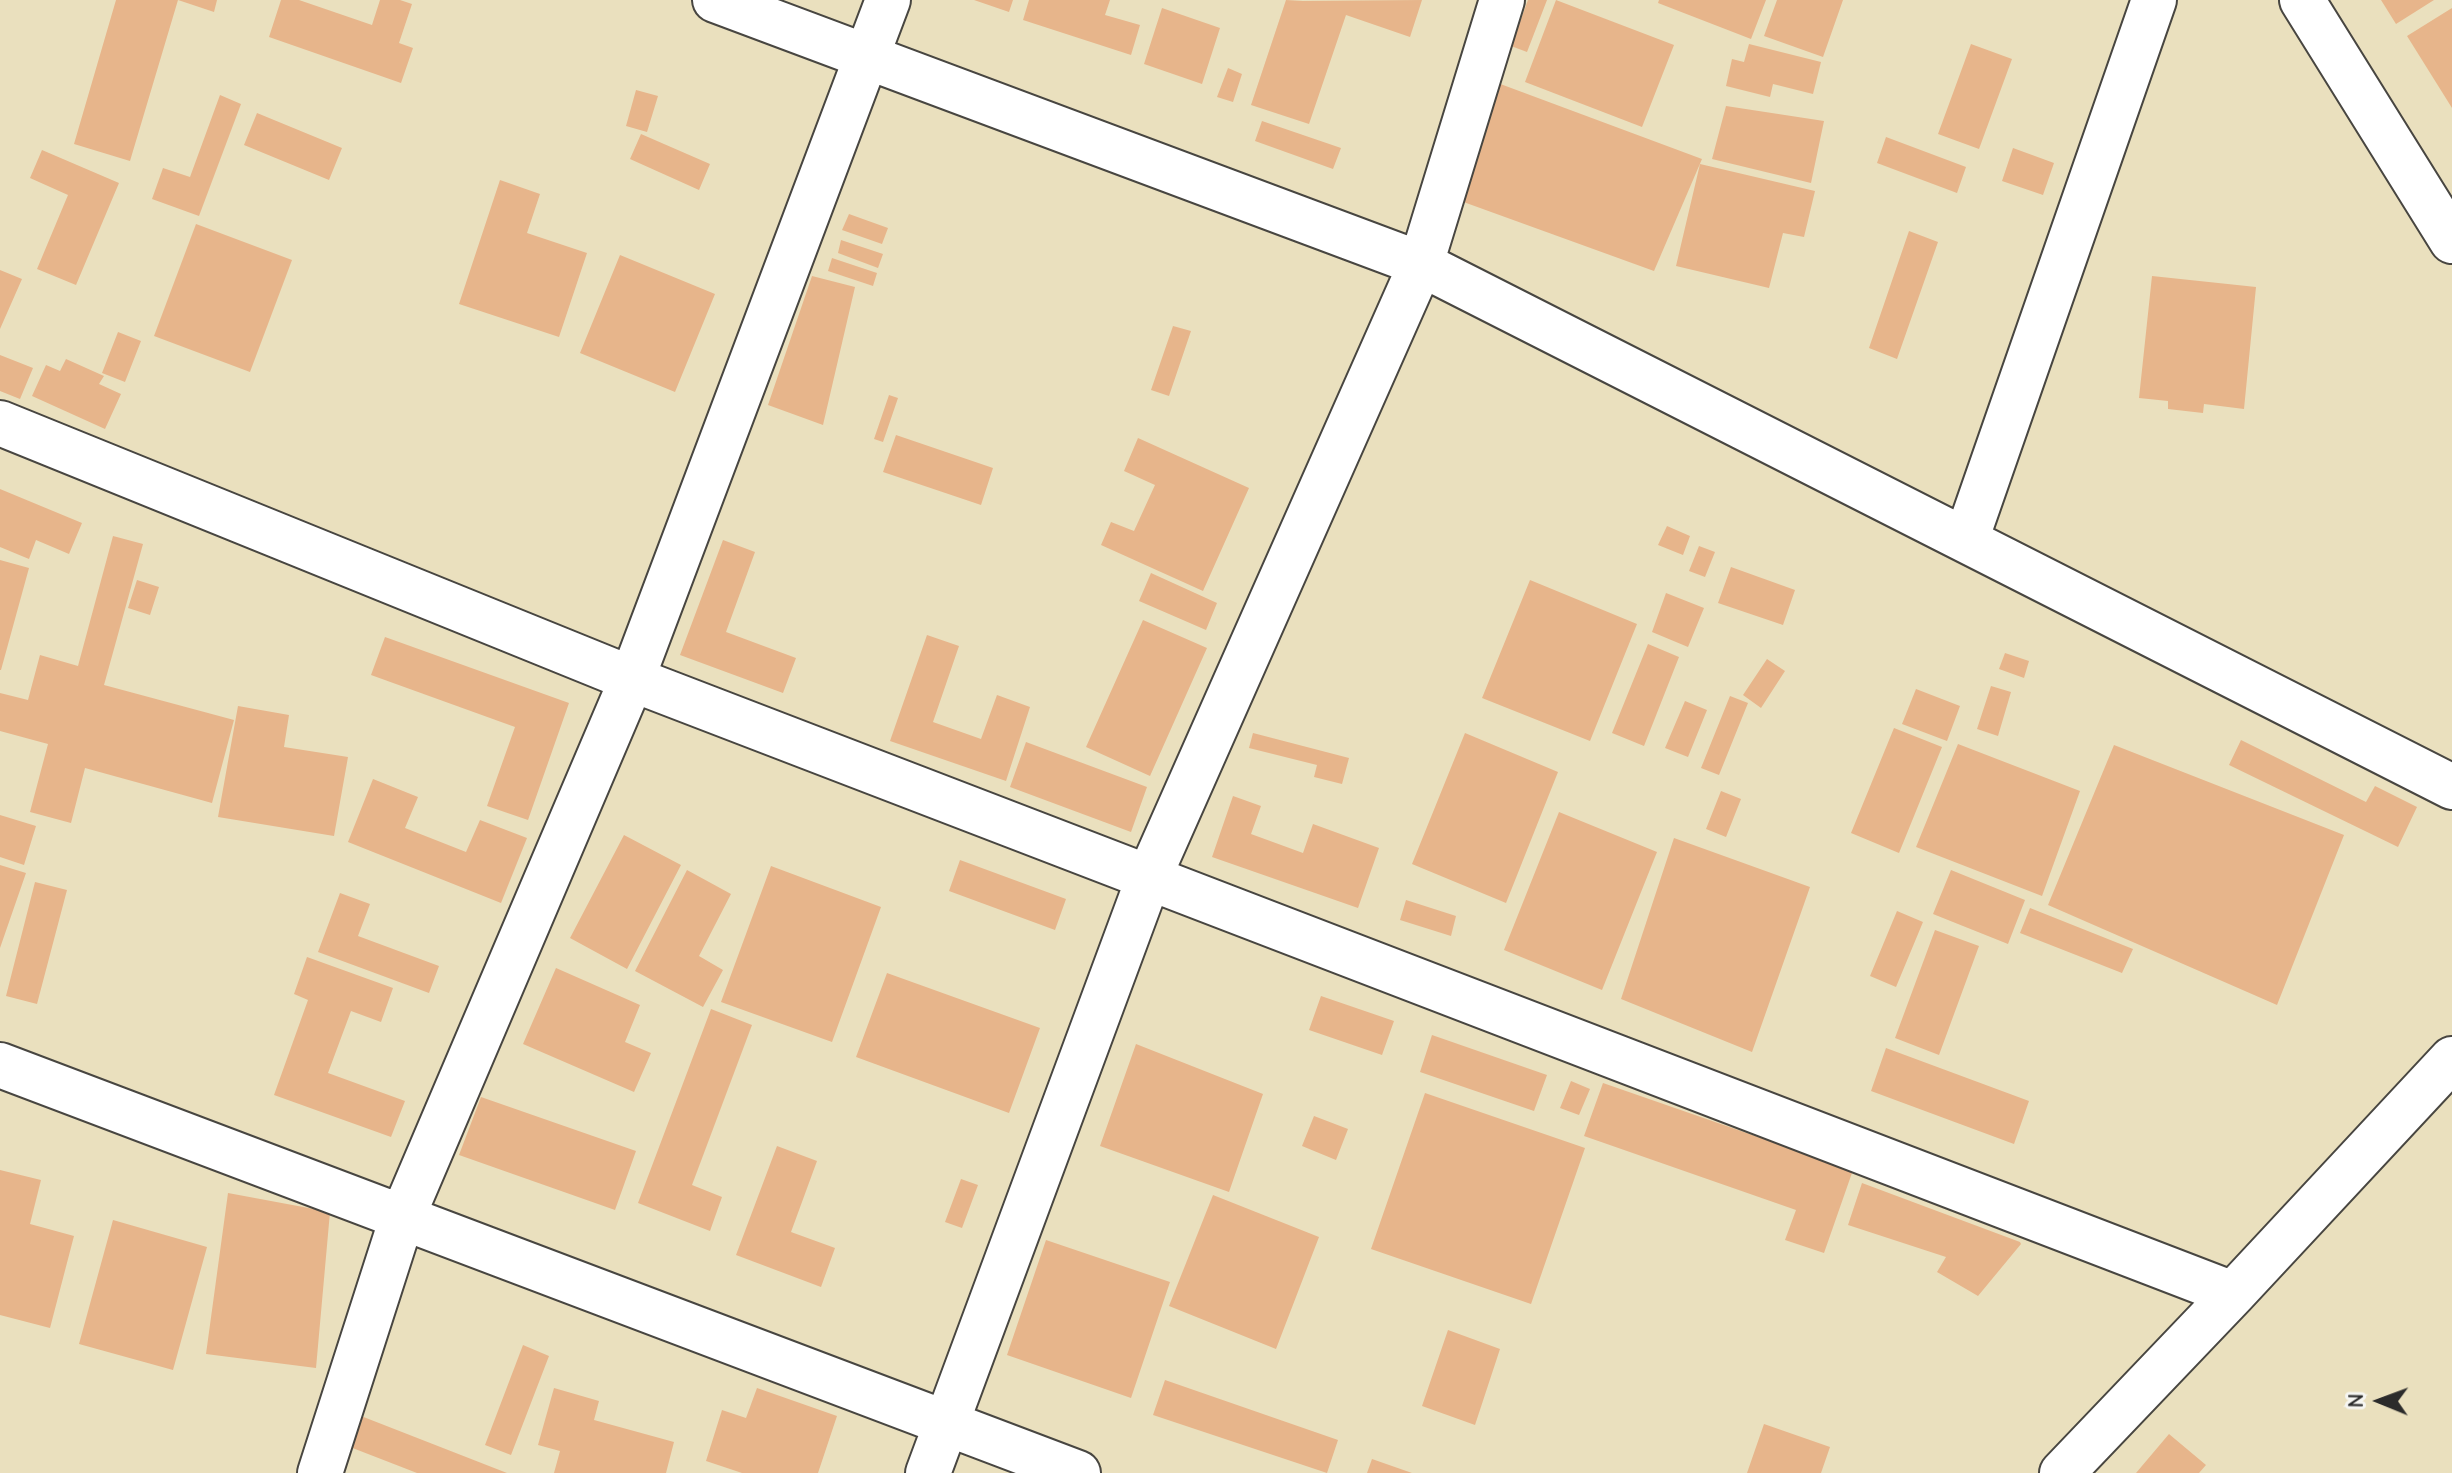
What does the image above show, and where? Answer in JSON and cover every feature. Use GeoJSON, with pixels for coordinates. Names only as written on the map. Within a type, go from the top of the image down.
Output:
{"type":"FeatureCollection","features":[{"type":"Feature","properties":{"kind":"street"},"geometry":{"type":"LineString","coordinates":[[715,0],[1421,264],[2452,787]]}},
{"type":"Feature","properties":{"kind":"street"},"geometry":{"type":"LineString","coordinates":[[320,1473],[402,1218],[632,679],[888,0]]}},
{"type":"Feature","properties":{"kind":"street"},"geometry":{"type":"LineString","coordinates":[[928,1473],[1149,877],[1421,264],[1502,0]]}},
{"type":"Feature","properties":{"kind":"street"},"geometry":{"type":"LineString","coordinates":[[1966,540],[2154,0]]}},
{"type":"Feature","properties":{"kind":"street"},"geometry":{"type":"LineString","coordinates":[[2302,0],[2452,241]]}},
{"type":"Feature","properties":{"kind":"street"},"geometry":{"type":"LineString","coordinates":[[0,423],[632,679],[2233,1294]]}},
{"type":"Feature","properties":{"kind":"street"},"geometry":{"type":"LineString","coordinates":[[2062,1473],[2452,1059]]}},
{"type":"Feature","properties":{"kind":"street"},"geometry":{"type":"LineString","coordinates":[[0,1065],[1078,1473]]}},
{"type":"Feature","properties":{"kind":"building"},"geometry":{"type":"Polygon","coordinates":[[[116,0],[178,0],[130,161],[74,144],[116,0]]]}},
{"type":"Feature","properties":{"kind":"building"},"geometry":{"type":"Polygon","coordinates":[[[178,0],[217,0],[214,12],[178,0]]]}},
{"type":"Feature","properties":{"kind":"building"},"geometry":{"type":"Polygon","coordinates":[[[281,0],[299,0],[372,25],[380,0],[400,0],[412,4],[399,43],[413,48],[401,83],[269,37],[281,0]]]}},
{"type":"Feature","properties":{"kind":"building"},"geometry":{"type":"Polygon","coordinates":[[[974,0],[1013,0],[1009,12],[974,0]]]}},
{"type":"Feature","properties":{"kind":"building"},"geometry":{"type":"Polygon","coordinates":[[[1029,0],[1110,0],[1105,15],[1140,25],[1131,55],[1023,20],[1029,0]]]}},
{"type":"Feature","properties":{"kind":"building"},"geometry":{"type":"Polygon","coordinates":[[[1286,0],[1422,0],[1410,37],[1346,15],[1309,124],[1251,105],[1286,0]]]}},
{"type":"Feature","properties":{"kind":"building"},"geometry":{"type":"Polygon","coordinates":[[[1528,0],[1547,0],[1527,52],[1511,46],[1528,0]]]}},
{"type":"Feature","properties":{"kind":"building"},"geometry":{"type":"Polygon","coordinates":[[[1556,0],[1674,45],[1642,127],[1525,82],[1556,0]]]}},
{"type":"Feature","properties":{"kind":"building"},"geometry":{"type":"Polygon","coordinates":[[[1659,0],[1766,0],[1751,39],[1658,3],[1659,0]]]}},
{"type":"Feature","properties":{"kind":"building"},"geometry":{"type":"Polygon","coordinates":[[[1777,0],[1843,0],[1823,57],[1764,36],[1777,0]]]}},
{"type":"Feature","properties":{"kind":"building"},"geometry":{"type":"Polygon","coordinates":[[[2381,0],[2434,0],[2396,24],[2381,0]]]}},
{"type":"Feature","properties":{"kind":"building"},"geometry":{"type":"Polygon","coordinates":[[[1162,8],[1220,28],[1202,84],[1144,64],[1162,8]]]}},
{"type":"Feature","properties":{"kind":"building"},"geometry":{"type":"Polygon","coordinates":[[[2452,8],[2452,108],[2407,36],[2452,8]]]}},
{"type":"Feature","properties":{"kind":"building"},"geometry":{"type":"Polygon","coordinates":[[[1749,44],[1821,62],[1813,94],[1773,84],[1770,97],[1726,86],[1732,59],[1744,62],[1749,44]]]}},
{"type":"Feature","properties":{"kind":"building"},"geometry":{"type":"Polygon","coordinates":[[[1971,44],[2012,59],[1979,149],[1938,134],[1971,44]]]}},
{"type":"Feature","properties":{"kind":"building"},"geometry":{"type":"Polygon","coordinates":[[[1228,68],[1242,74],[1233,102],[1217,97],[1228,68]]]}},
{"type":"Feature","properties":{"kind":"building"},"geometry":{"type":"Polygon","coordinates":[[[1495,82],[1702,159],[1654,271],[1458,200],[1495,82]]]}},
{"type":"Feature","properties":{"kind":"building"},"geometry":{"type":"Polygon","coordinates":[[[636,90],[658,96],[647,132],[626,126],[636,90]]]}},
{"type":"Feature","properties":{"kind":"building"},"geometry":{"type":"Polygon","coordinates":[[[220,95],[241,104],[199,216],[152,199],[163,168],[190,177],[220,95]]]}},
{"type":"Feature","properties":{"kind":"building"},"geometry":{"type":"Polygon","coordinates":[[[1726,106],[1824,121],[1811,183],[1712,159],[1726,106]]]}},
{"type":"Feature","properties":{"kind":"building"},"geometry":{"type":"Polygon","coordinates":[[[257,113],[342,148],[329,180],[244,145],[257,113]]]}},
{"type":"Feature","properties":{"kind":"building"},"geometry":{"type":"Polygon","coordinates":[[[1262,121],[1341,148],[1333,169],[1255,141],[1262,121]]]}},
{"type":"Feature","properties":{"kind":"building"},"geometry":{"type":"Polygon","coordinates":[[[641,134],[710,164],[699,190],[630,159],[641,134]]]}},
{"type":"Feature","properties":{"kind":"building"},"geometry":{"type":"Polygon","coordinates":[[[1886,137],[1966,167],[1957,193],[1877,163],[1886,137]]]}},
{"type":"Feature","properties":{"kind":"building"},"geometry":{"type":"Polygon","coordinates":[[[2013,148],[2054,163],[2043,195],[2002,181],[2013,148]]]}},
{"type":"Feature","properties":{"kind":"building"},"geometry":{"type":"Polygon","coordinates":[[[42,150],[119,183],[76,285],[37,269],[68,195],[30,178],[42,150]]]}},
{"type":"Feature","properties":{"kind":"building"},"geometry":{"type":"Polygon","coordinates":[[[1700,164],[1815,191],[1804,237],[1783,233],[1769,288],[1676,266],[1700,164]]]}},
{"type":"Feature","properties":{"kind":"building"},"geometry":{"type":"Polygon","coordinates":[[[500,180],[540,194],[527,233],[587,253],[559,337],[459,304],[500,180]]]}},
{"type":"Feature","properties":{"kind":"building"},"geometry":{"type":"Polygon","coordinates":[[[849,214],[888,228],[882,244],[842,230],[849,214]]]}},
{"type":"Feature","properties":{"kind":"building"},"geometry":{"type":"Polygon","coordinates":[[[196,224],[292,260],[250,372],[154,336],[196,224]]]}},
{"type":"Feature","properties":{"kind":"building"},"geometry":{"type":"Polygon","coordinates":[[[1909,231],[1938,242],[1897,359],[1869,348],[1909,231]]]}},
{"type":"Feature","properties":{"kind":"building"},"geometry":{"type":"Polygon","coordinates":[[[841,240],[883,254],[878,268],[838,253],[841,240]]]}},
{"type":"Feature","properties":{"kind":"building"},"geometry":{"type":"Polygon","coordinates":[[[620,255],[715,294],[675,392],[580,353],[620,255]]]}},
{"type":"Feature","properties":{"kind":"building"},"geometry":{"type":"Polygon","coordinates":[[[832,258],[877,273],[873,286],[828,271],[832,258]]]}},
{"type":"Feature","properties":{"kind":"building"},"geometry":{"type":"Polygon","coordinates":[[[0,270],[22,279],[0,329],[0,270]]]}},
{"type":"Feature","properties":{"kind":"building"},"geometry":{"type":"Polygon","coordinates":[[[812,276],[855,287],[823,425],[768,405],[812,276]]]}},
{"type":"Feature","properties":{"kind":"building"},"geometry":{"type":"Polygon","coordinates":[[[2152,276],[2256,287],[2244,409],[2204,404],[2203,413],[2168,409],[2168,401],[2139,398],[2152,276]]]}},
{"type":"Feature","properties":{"kind":"building"},"geometry":{"type":"Polygon","coordinates":[[[1173,326],[1191,331],[1169,396],[1151,390],[1173,326]]]}},
{"type":"Feature","properties":{"kind":"building"},"geometry":{"type":"Polygon","coordinates":[[[118,332],[141,341],[125,382],[102,373],[118,332]]]}},
{"type":"Feature","properties":{"kind":"building"},"geometry":{"type":"Polygon","coordinates":[[[0,355],[33,368],[20,399],[0,391],[0,355]]]}},
{"type":"Feature","properties":{"kind":"building"},"geometry":{"type":"Polygon","coordinates":[[[66,359],[104,376],[99,384],[121,394],[105,429],[32,396],[46,365],[60,371],[66,359]]]}},
{"type":"Feature","properties":{"kind":"building"},"geometry":{"type":"Polygon","coordinates":[[[889,395],[898,398],[883,442],[874,439],[889,395]]]}},
{"type":"Feature","properties":{"kind":"building"},"geometry":{"type":"Polygon","coordinates":[[[896,435],[993,468],[981,505],[883,472],[896,435]]]}},
{"type":"Feature","properties":{"kind":"building"},"geometry":{"type":"Polygon","coordinates":[[[1138,438],[1249,488],[1203,591],[1101,545],[1111,522],[1134,531],[1155,485],[1124,471],[1138,438]]]}},
{"type":"Feature","properties":{"kind":"building"},"geometry":{"type":"Polygon","coordinates":[[[0,489],[82,523],[69,554],[36,540],[29,559],[0,547],[0,489]]]}},
{"type":"Feature","properties":{"kind":"building"},"geometry":{"type":"Polygon","coordinates":[[[1667,526],[1690,536],[1683,555],[1658,545],[1667,526]]]}},
{"type":"Feature","properties":{"kind":"building"},"geometry":{"type":"Polygon","coordinates":[[[113,536],[143,544],[104,685],[234,720],[212,803],[85,768],[71,823],[30,812],[48,744],[0,731],[0,693],[28,700],[40,655],[78,666],[113,536]]]}},
{"type":"Feature","properties":{"kind":"building"},"geometry":{"type":"Polygon","coordinates":[[[723,540],[755,552],[726,632],[796,658],[783,693],[680,655],[723,540]]]}},
{"type":"Feature","properties":{"kind":"building"},"geometry":{"type":"Polygon","coordinates":[[[1699,546],[1715,552],[1705,577],[1689,571],[1699,546]]]}},
{"type":"Feature","properties":{"kind":"building"},"geometry":{"type":"Polygon","coordinates":[[[0,560],[29,568],[1,670],[0,670],[0,560]]]}},
{"type":"Feature","properties":{"kind":"building"},"geometry":{"type":"Polygon","coordinates":[[[1731,567],[1795,590],[1783,625],[1718,603],[1731,567]]]}},
{"type":"Feature","properties":{"kind":"building"},"geometry":{"type":"Polygon","coordinates":[[[1151,573],[1217,603],[1206,630],[1139,601],[1151,573]]]}},
{"type":"Feature","properties":{"kind":"building"},"geometry":{"type":"Polygon","coordinates":[[[137,580],[159,587],[150,615],[128,608],[137,580]]]}},
{"type":"Feature","properties":{"kind":"building"},"geometry":{"type":"Polygon","coordinates":[[[1530,580],[1637,624],[1590,741],[1482,698],[1530,580]]]}},
{"type":"Feature","properties":{"kind":"building"},"geometry":{"type":"Polygon","coordinates":[[[1666,593],[1704,608],[1688,647],[1652,632],[1666,593]]]}},
{"type":"Feature","properties":{"kind":"building"},"geometry":{"type":"Polygon","coordinates":[[[1143,620],[1207,648],[1150,776],[1086,747],[1143,620]]]}},
{"type":"Feature","properties":{"kind":"building"},"geometry":{"type":"Polygon","coordinates":[[[927,635],[959,646],[933,722],[981,739],[997,695],[1030,707],[1006,781],[890,741],[927,635]]]}},
{"type":"Feature","properties":{"kind":"building"},"geometry":{"type":"Polygon","coordinates":[[[385,637],[569,703],[528,820],[487,806],[515,727],[371,675],[385,637]]]}},
{"type":"Feature","properties":{"kind":"building"},"geometry":{"type":"Polygon","coordinates":[[[1648,644],[1679,657],[1644,746],[1612,733],[1648,644]]]}},
{"type":"Feature","properties":{"kind":"building"},"geometry":{"type":"Polygon","coordinates":[[[2005,653],[2029,661],[2024,678],[1999,669],[2005,653]]]}},
{"type":"Feature","properties":{"kind":"building"},"geometry":{"type":"Polygon","coordinates":[[[1767,659],[1785,671],[1761,708],[1743,695],[1767,659]]]}},
{"type":"Feature","properties":{"kind":"building"},"geometry":{"type":"Polygon","coordinates":[[[1991,686],[2011,692],[1998,736],[1977,729],[1991,686]]]}},
{"type":"Feature","properties":{"kind":"building"},"geometry":{"type":"Polygon","coordinates":[[[1916,689],[1960,706],[1947,741],[1902,724],[1916,689]]]}},
{"type":"Feature","properties":{"kind":"building"},"geometry":{"type":"Polygon","coordinates":[[[1730,696],[1748,703],[1719,775],[1701,768],[1730,696]]]}},
{"type":"Feature","properties":{"kind":"building"},"geometry":{"type":"Polygon","coordinates":[[[1685,701],[1707,710],[1688,757],[1665,748],[1685,701]]]}},
{"type":"Feature","properties":{"kind":"building"},"geometry":{"type":"Polygon","coordinates":[[[238,706],[289,715],[284,747],[348,757],[334,836],[218,817],[238,706]]]}},
{"type":"Feature","properties":{"kind":"building"},"geometry":{"type":"Polygon","coordinates":[[[1894,728],[1942,747],[1899,853],[1851,833],[1894,728]]]}},
{"type":"Feature","properties":{"kind":"building"},"geometry":{"type":"Polygon","coordinates":[[[1253,733],[1349,758],[1342,784],[1314,777],[1317,765],[1249,748],[1253,733]]]}},
{"type":"Feature","properties":{"kind":"building"},"geometry":{"type":"Polygon","coordinates":[[[1465,733],[1558,772],[1506,903],[1412,864],[1465,733]]]}},
{"type":"Feature","properties":{"kind":"building"},"geometry":{"type":"Polygon","coordinates":[[[2241,740],[2366,802],[2375,786],[2417,807],[2398,847],[2229,765],[2241,740]]]}},
{"type":"Feature","properties":{"kind":"building"},"geometry":{"type":"Polygon","coordinates":[[[1026,742],[1147,787],[1131,832],[1010,787],[1026,742]]]}},
{"type":"Feature","properties":{"kind":"building"},"geometry":{"type":"Polygon","coordinates":[[[1958,744],[2080,791],[2042,896],[1916,847],[1958,744]]]}},
{"type":"Feature","properties":{"kind":"building"},"geometry":{"type":"Polygon","coordinates":[[[2114,745],[2344,835],[2277,1005],[2048,905],[2114,745]]]}},
{"type":"Feature","properties":{"kind":"building"},"geometry":{"type":"Polygon","coordinates":[[[373,779],[418,797],[405,828],[466,852],[480,820],[527,838],[501,903],[348,842],[373,779]]]}},
{"type":"Feature","properties":{"kind":"building"},"geometry":{"type":"Polygon","coordinates":[[[1721,791],[1741,799],[1726,837],[1706,829],[1721,791]]]}},
{"type":"Feature","properties":{"kind":"building"},"geometry":{"type":"Polygon","coordinates":[[[1233,796],[1261,806],[1251,834],[1303,853],[1313,824],[1379,848],[1358,908],[1212,857],[1233,796]]]}},
{"type":"Feature","properties":{"kind":"building"},"geometry":{"type":"Polygon","coordinates":[[[1559,812],[1657,852],[1602,990],[1504,950],[1559,812]]]}},
{"type":"Feature","properties":{"kind":"building"},"geometry":{"type":"Polygon","coordinates":[[[0,815],[36,826],[24,865],[0,857],[0,815]]]}},
{"type":"Feature","properties":{"kind":"building"},"geometry":{"type":"Polygon","coordinates":[[[624,835],[681,865],[627,969],[570,938],[624,835]]]}},
{"type":"Feature","properties":{"kind":"building"},"geometry":{"type":"Polygon","coordinates":[[[1674,838],[1810,887],[1752,1052],[1621,999],[1674,838]]]}},
{"type":"Feature","properties":{"kind":"building"},"geometry":{"type":"Polygon","coordinates":[[[960,860],[1066,899],[1055,930],[949,891],[960,860]]]}},
{"type":"Feature","properties":{"kind":"building"},"geometry":{"type":"Polygon","coordinates":[[[0,865],[26,873],[0,948],[0,865]]]}},
{"type":"Feature","properties":{"kind":"building"},"geometry":{"type":"Polygon","coordinates":[[[771,866],[881,907],[832,1042],[721,1002],[771,866]]]}},
{"type":"Feature","properties":{"kind":"building"},"geometry":{"type":"Polygon","coordinates":[[[687,870],[731,894],[699,956],[723,970],[703,1007],[635,971],[687,870]]]}},
{"type":"Feature","properties":{"kind":"building"},"geometry":{"type":"Polygon","coordinates":[[[1951,870],[2025,900],[2008,944],[1933,914],[1951,870]]]}},
{"type":"Feature","properties":{"kind":"building"},"geometry":{"type":"Polygon","coordinates":[[[35,882],[67,890],[37,1004],[6,996],[35,882]]]}},
{"type":"Feature","properties":{"kind":"building"},"geometry":{"type":"Polygon","coordinates":[[[340,893],[370,904],[358,936],[439,966],[429,993],[318,952],[340,893]]]}},
{"type":"Feature","properties":{"kind":"building"},"geometry":{"type":"Polygon","coordinates":[[[1406,900],[1456,916],[1451,936],[1400,920],[1406,900]]]}},
{"type":"Feature","properties":{"kind":"building"},"geometry":{"type":"Polygon","coordinates":[[[2030,908],[2133,949],[2122,973],[2020,933],[2030,908]]]}},
{"type":"Feature","properties":{"kind":"building"},"geometry":{"type":"Polygon","coordinates":[[[1897,911],[1923,922],[1896,987],[1870,976],[1897,911]]]}},
{"type":"Feature","properties":{"kind":"building"},"geometry":{"type":"Polygon","coordinates":[[[1935,930],[1979,946],[1939,1055],[1895,1038],[1935,930]]]}},
{"type":"Feature","properties":{"kind":"building"},"geometry":{"type":"Polygon","coordinates":[[[307,957],[393,988],[381,1022],[351,1011],[328,1073],[405,1101],[391,1137],[274,1095],[308,1000],[294,994],[307,957]]]}},
{"type":"Feature","properties":{"kind":"building"},"geometry":{"type":"Polygon","coordinates":[[[556,968],[640,1005],[625,1042],[651,1053],[634,1092],[523,1044],[556,968]]]}},
{"type":"Feature","properties":{"kind":"building"},"geometry":{"type":"Polygon","coordinates":[[[887,973],[1040,1028],[1009,1113],[856,1057],[887,973]]]}},
{"type":"Feature","properties":{"kind":"building"},"geometry":{"type":"Polygon","coordinates":[[[1321,996],[1394,1021],[1382,1055],[1309,1030],[1321,996]]]}},
{"type":"Feature","properties":{"kind":"building"},"geometry":{"type":"Polygon","coordinates":[[[711,1009],[752,1025],[692,1185],[722,1197],[710,1231],[638,1203],[711,1009]]]}},
{"type":"Feature","properties":{"kind":"building"},"geometry":{"type":"Polygon","coordinates":[[[1432,1035],[1547,1075],[1534,1111],[1420,1072],[1432,1035]]]}},
{"type":"Feature","properties":{"kind":"building"},"geometry":{"type":"Polygon","coordinates":[[[1136,1044],[1263,1094],[1229,1192],[1100,1146],[1136,1044]]]}},
{"type":"Feature","properties":{"kind":"building"},"geometry":{"type":"Polygon","coordinates":[[[1886,1048],[2029,1101],[2014,1144],[1871,1091],[1886,1048]]]}},
{"type":"Feature","properties":{"kind":"building"},"geometry":{"type":"Polygon","coordinates":[[[1571,1081],[1590,1089],[1579,1115],[1560,1108],[1571,1081]]]}},
{"type":"Feature","properties":{"kind":"building"},"geometry":{"type":"Polygon","coordinates":[[[1603,1083],[1853,1170],[1824,1253],[1785,1240],[1796,1210],[1584,1136],[1603,1083]]]}},
{"type":"Feature","properties":{"kind":"building"},"geometry":{"type":"Polygon","coordinates":[[[1425,1093],[1585,1148],[1531,1304],[1371,1249],[1425,1093]]]}},
{"type":"Feature","properties":{"kind":"building"},"geometry":{"type":"Polygon","coordinates":[[[481,1097],[636,1151],[615,1210],[459,1155],[481,1097]]]}},
{"type":"Feature","properties":{"kind":"building"},"geometry":{"type":"Polygon","coordinates":[[[1314,1116],[1348,1129],[1336,1160],[1302,1146],[1314,1116]]]}},
{"type":"Feature","properties":{"kind":"building"},"geometry":{"type":"Polygon","coordinates":[[[777,1146],[817,1161],[791,1232],[835,1248],[821,1287],[736,1255],[777,1146]]]}},
{"type":"Feature","properties":{"kind":"building"},"geometry":{"type":"Polygon","coordinates":[[[0,1170],[41,1180],[30,1224],[74,1236],[50,1328],[0,1315],[0,1170]]]}},
{"type":"Feature","properties":{"kind":"building"},"geometry":{"type":"Polygon","coordinates":[[[961,1179],[978,1185],[962,1228],[945,1222],[961,1179]]]}},
{"type":"Feature","properties":{"kind":"building"},"geometry":{"type":"Polygon","coordinates":[[[1862,1183],[2021,1244],[1978,1296],[1937,1272],[1946,1257],[1848,1225],[1862,1183]]]}},
{"type":"Feature","properties":{"kind":"building"},"geometry":{"type":"Polygon","coordinates":[[[228,1193],[330,1212],[316,1368],[206,1354],[228,1193]]]}},
{"type":"Feature","properties":{"kind":"building"},"geometry":{"type":"Polygon","coordinates":[[[1213,1195],[1319,1237],[1276,1349],[1169,1306],[1213,1195]]]}},
{"type":"Feature","properties":{"kind":"building"},"geometry":{"type":"Polygon","coordinates":[[[113,1220],[207,1247],[173,1370],[79,1344],[113,1220]]]}},
{"type":"Feature","properties":{"kind":"building"},"geometry":{"type":"Polygon","coordinates":[[[1046,1240],[1170,1282],[1131,1398],[1007,1355],[1046,1240]]]}},
{"type":"Feature","properties":{"kind":"building"},"geometry":{"type":"Polygon","coordinates":[[[1448,1330],[1500,1349],[1475,1425],[1422,1406],[1448,1330]]]}},
{"type":"Feature","properties":{"kind":"building"},"geometry":{"type":"Polygon","coordinates":[[[523,1345],[549,1356],[511,1455],[485,1445],[523,1345]]]}},
{"type":"Feature","properties":{"kind":"building"},"geometry":{"type":"Polygon","coordinates":[[[1165,1380],[1338,1440],[1327,1473],[1153,1415],[1165,1380]]]}},
{"type":"Feature","properties":{"kind":"building"},"geometry":{"type":"Polygon","coordinates":[[[554,1388],[599,1401],[594,1420],[674,1442],[666,1473],[554,1473],[560,1451],[538,1445],[554,1388]]]}},
{"type":"Feature","properties":{"kind":"building"},"geometry":{"type":"Polygon","coordinates":[[[757,1388],[837,1416],[818,1473],[742,1473],[706,1461],[722,1410],[746,1418],[757,1388]]]}},
{"type":"Feature","properties":{"kind":"building"},"geometry":{"type":"Polygon","coordinates":[[[361,1416],[507,1473],[417,1473],[350,1447],[361,1416]]]}},
{"type":"Feature","properties":{"kind":"building"},"geometry":{"type":"Polygon","coordinates":[[[1764,1424],[1830,1447],[1821,1473],[1747,1473],[1764,1424]]]}},
{"type":"Feature","properties":{"kind":"building"},"geometry":{"type":"Polygon","coordinates":[[[2169,1434],[2206,1465],[2199,1473],[2136,1473],[2169,1434]]]}},
{"type":"Feature","properties":{"kind":"building"},"geometry":{"type":"Polygon","coordinates":[[[1372,1459],[1412,1473],[1367,1473],[1372,1459]]]}}]}
